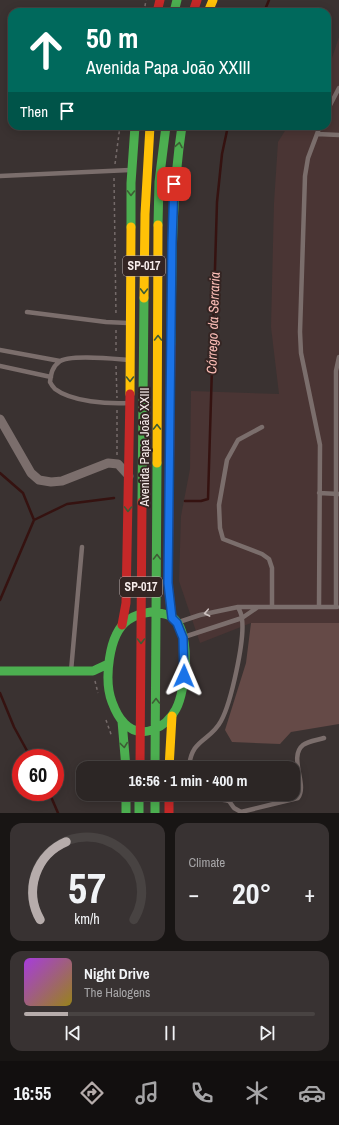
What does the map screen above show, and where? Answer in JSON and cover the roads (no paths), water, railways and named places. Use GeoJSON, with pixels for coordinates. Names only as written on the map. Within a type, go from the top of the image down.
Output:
{"type":"FeatureCollection","features":[{"type":"Feature","properties":{"kind":"main road","name":"Avenida Papa João XXIII"},"geometry":{"type":"LineString","coordinates":[[122,625],[126,590],[129,476],[132,170],[135,130]]}},
{"type":"Feature","properties":{"kind":"main road","name":"Avenida Papa João XXIII"},"geometry":{"type":"LineString","coordinates":[[140,761],[144,214],[150,130]]}},
{"type":"Feature","properties":{"kind":"main road","name":"Avenida Papa João XXIII"},"geometry":{"type":"LineString","coordinates":[[155,761],[159,182],[166,130]]}},
{"type":"Feature","properties":{"kind":"main road","name":"Avenida Papa João XXIII"},"geometry":{"type":"LineString","coordinates":[[175,620],[168,583],[172,242],[176,158],[181,130]]}},
{"type":"Feature","properties":{"kind":"main road"},"geometry":{"type":"LineString","coordinates":[[151,612],[164,614],[175,620],[183,638],[185,666],[184,685],[181,699],[172,716],[163,726],[152,731],[136,731],[122,722],[115,711],[111,698],[108,679],[108,664],[113,644],[122,625],[130,618],[138,614],[151,612]]}},
{"type":"Feature","properties":{"kind":"main road"},"geometry":{"type":"LineString","coordinates":[[0,671],[93,671],[108,664]]}},
{"type":"Feature","properties":{"kind":"main road"},"geometry":{"type":"LineString","coordinates":[[93,671],[108,679]]}},
{"type":"Feature","properties":{"kind":"main road"},"geometry":{"type":"LineString","coordinates":[[169,761],[172,716]]}},
{"type":"Feature","properties":{"kind":"main road"},"geometry":{"type":"LineString","coordinates":[[122,722],[125,761]]}},
{"type":"Feature","properties":{"kind":"main road"},"geometry":{"type":"LineString","coordinates":[[126,801],[126,813]]}},
{"type":"Feature","properties":{"kind":"main road"},"geometry":{"type":"LineString","coordinates":[[139,801],[139,813]]}},
{"type":"Feature","properties":{"kind":"main road"},"geometry":{"type":"LineString","coordinates":[[155,801],[155,813]]}},
{"type":"Feature","properties":{"kind":"main road"},"geometry":{"type":"LineString","coordinates":[[169,801],[169,813]]}},
{"type":"Feature","properties":{"kind":"street"},"geometry":{"type":"LineString","coordinates":[[0,420],[31,473],[39,480],[51,482],[74,477],[108,463],[118,464],[129,476]]}},
{"type":"Feature","properties":{"kind":"lane"},"geometry":{"type":"LineString","coordinates":[[331,103],[339,88]]}},
{"type":"Feature","properties":{"kind":"lane"},"geometry":{"type":"LineString","coordinates":[[318,130],[308,158],[305,176],[300,332],[301,353],[320,445],[319,607]]}},
{"type":"Feature","properties":{"kind":"lane"},"geometry":{"type":"LineString","coordinates":[[317,134],[339,135]]}},
{"type":"Feature","properties":{"kind":"lane"},"geometry":{"type":"LineString","coordinates":[[0,176],[132,170]]}},
{"type":"Feature","properties":{"kind":"lane"},"geometry":{"type":"LineString","coordinates":[[27,312],[130,323]]}},
{"type":"Feature","properties":{"kind":"lane"},"geometry":{"type":"LineString","coordinates":[[0,350],[60,361],[70,358],[130,360]]}},
{"type":"Feature","properties":{"kind":"lane"},"geometry":{"type":"LineString","coordinates":[[175,620],[238,607],[338,608],[338,378],[336,371],[339,357]]}},
{"type":"Feature","properties":{"kind":"lane"},"geometry":{"type":"LineString","coordinates":[[60,361],[52,370],[50,377],[50,382],[54,389],[69,397],[108,404],[130,404]]}},
{"type":"Feature","properties":{"kind":"lane"},"geometry":{"type":"LineString","coordinates":[[0,366],[50,377]]}},
{"type":"Feature","properties":{"kind":"lane"},"geometry":{"type":"LineString","coordinates":[[262,427],[238,440],[227,460],[219,505],[220,528],[223,539],[262,554],[269,559],[272,568],[272,607]]}},
{"type":"Feature","properties":{"kind":"lane"},"geometry":{"type":"LineString","coordinates":[[320,493],[338,494]]}},
{"type":"Feature","properties":{"kind":"lane"},"geometry":{"type":"LineString","coordinates":[[71,671],[82,547]]}},
{"type":"Feature","properties":{"kind":"lane"},"geometry":{"type":"LineString","coordinates":[[190,761],[191,754],[221,722],[225,710],[240,653],[242,618],[238,607]]}},
{"type":"Feature","properties":{"kind":"lane"},"geometry":{"type":"LineString","coordinates":[[183,638],[242,618],[258,608]]}},
{"type":"Feature","properties":{"kind":"lane"},"geometry":{"type":"LineString","coordinates":[[298,761],[301,748],[304,744],[324,738]]}},
{"type":"Feature","properties":{"kind":"lane"},"geometry":{"type":"LineString","coordinates":[[300,782],[300,794]]}},
{"type":"Feature","properties":{"kind":"lane"},"geometry":{"type":"LineString","coordinates":[[229,801],[234,808],[241,812],[286,801]]}},
{"type":"Feature","properties":{"kind":"waterway","name":"Córrego da Serraria"},"geometry":{"type":"LineString","coordinates":[[266,8],[269,0]]}},
{"type":"Feature","properties":{"kind":"waterway","name":"Córrego da Serraria"},"geometry":{"type":"LineString","coordinates":[[185,501],[201,501],[208,499],[217,202],[222,154],[227,130]]}},
{"type":"Feature","properties":{"kind":"waterway"},"geometry":{"type":"LineString","coordinates":[[0,473],[23,493],[34,520],[0,600]]}},
{"type":"Feature","properties":{"kind":"waterway","name":"Córrego da Serraria"},"geometry":{"type":"LineString","coordinates":[[34,520],[67,504],[114,498]]}},
{"type":"Feature","properties":{"kind":"waterway"},"geometry":{"type":"LineString","coordinates":[[0,693],[14,727],[26,749]]}},
{"type":"Feature","properties":{"kind":"waterway"},"geometry":{"type":"LineString","coordinates":[[53,801],[58,813]]}}]}
